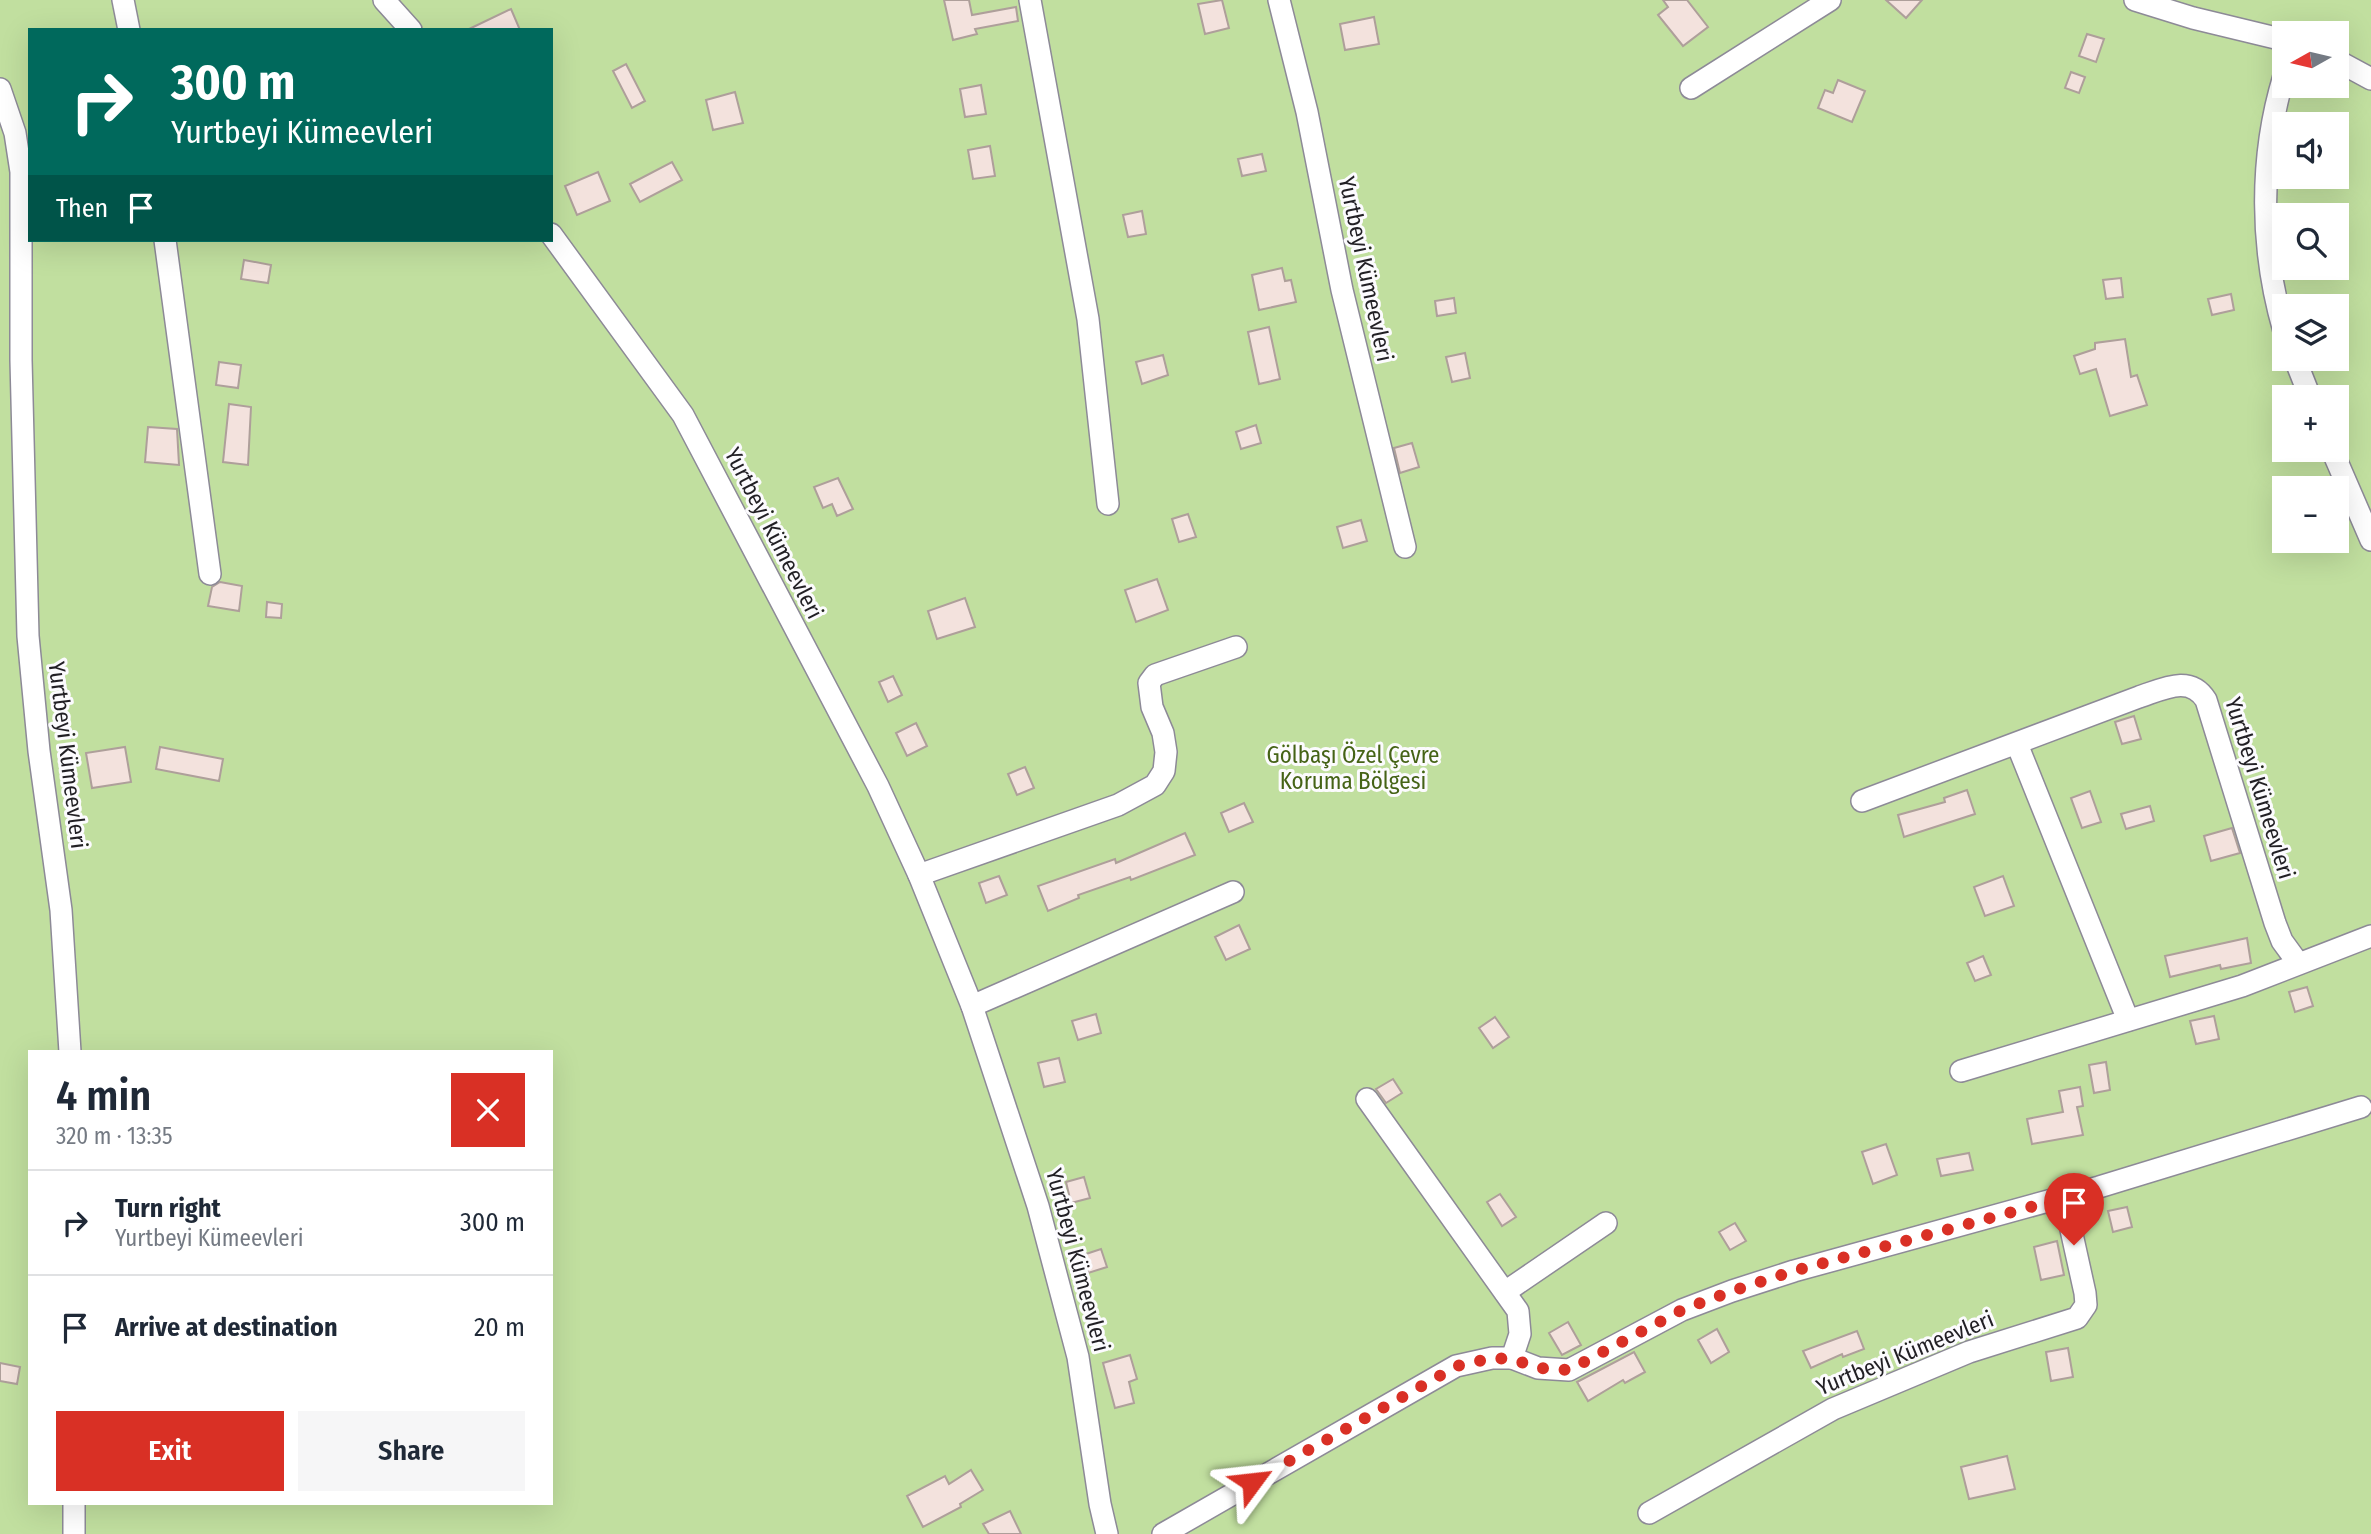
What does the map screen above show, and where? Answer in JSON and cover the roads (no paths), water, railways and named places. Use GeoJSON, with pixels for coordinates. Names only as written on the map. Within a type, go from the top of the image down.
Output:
{"type":"FeatureCollection","features":[{"type":"Feature","properties":{"kind":"street"},"geometry":{"type":"LineString","coordinates":[[123,0],[129,28]]}},
{"type":"Feature","properties":{"kind":"street"},"geometry":{"type":"LineString","coordinates":[[384,0],[409,28]]}},
{"type":"Feature","properties":{"kind":"street"},"geometry":{"type":"LineString","coordinates":[[1030,0],[1088,319],[1108,504]]}},
{"type":"Feature","properties":{"kind":"street","name":"Yurtbeyi Kümeevleri"},"geometry":{"type":"LineString","coordinates":[[1279,0],[1307,112],[1342,290],[1405,547]]}},
{"type":"Feature","properties":{"kind":"street"},"geometry":{"type":"LineString","coordinates":[[1691,88],[1830,0]]}},
{"type":"Feature","properties":{"kind":"street"},"geometry":{"type":"LineString","coordinates":[[2136,0],[2193,18],[2272,37]]}},
{"type":"Feature","properties":{"kind":"street"},"geometry":{"type":"LineString","coordinates":[[2349,67],[2371,79]]}},
{"type":"Feature","properties":{"kind":"street","name":"Yurtbeyi Kümeevleri"},"geometry":{"type":"LineString","coordinates":[[0,89],[15,134],[21,172],[21,387],[28,636],[38,740],[61,910],[70,1050]]}},
{"type":"Feature","properties":{"kind":"street"},"geometry":{"type":"LineString","coordinates":[[2276,294],[2265,186],[2268,140],[2278,98]]}},
{"type":"Feature","properties":{"kind":"street","name":"Yurtbeyi Kümeevleri"},"geometry":{"type":"LineString","coordinates":[[553,237],[683,415],[878,786],[919,875],[972,1006],[1038,1206],[1062,1292],[1082,1380],[1100,1504],[1107,1534]]}},
{"type":"Feature","properties":{"kind":"street"},"geometry":{"type":"LineString","coordinates":[[165,242],[210,574]]}},
{"type":"Feature","properties":{"kind":"street"},"geometry":{"type":"LineString","coordinates":[[2337,462],[2371,540]]}},
{"type":"Feature","properties":{"kind":"street"},"geometry":{"type":"LineString","coordinates":[[919,875],[1118,805],[1155,785],[1164,771],[1166,752],[1149,696],[1149,684],[1155,675],[1236,647]]}},
{"type":"Feature","properties":{"kind":"street","name":"Yurtbeyi Kümeevleri"},"geometry":{"type":"LineString","coordinates":[[1862,802],[2165,689],[2182,684],[2199,689],[2206,700],[2275,923],[2282,941],[2298,963]]}},
{"type":"Feature","properties":{"kind":"street"},"geometry":{"type":"LineString","coordinates":[[2017,744],[2128,1020]]}},
{"type":"Feature","properties":{"kind":"street"},"geometry":{"type":"LineString","coordinates":[[972,1006],[1233,892]]}},
{"type":"Feature","properties":{"kind":"street"},"geometry":{"type":"LineString","coordinates":[[1961,1071],[2242,986],[2371,936]]}},
{"type":"Feature","properties":{"kind":"street"},"geometry":{"type":"LineString","coordinates":[[1367,1099],[1506,1292],[1520,1321],[1520,1334],[1512,1359]]}},
{"type":"Feature","properties":{"kind":"street"},"geometry":{"type":"LineString","coordinates":[[1163,1534],[1409,1391],[1457,1366],[1492,1358],[1512,1359],[1538,1368],[1569,1370],[1682,1310],[1732,1291],[1794,1271],[2064,1198],[2361,1107]]}},
{"type":"Feature","properties":{"kind":"street","name":"Yurtbeyi Kümeevleri"},"geometry":{"type":"LineString","coordinates":[[1649,1513],[1833,1409],[1969,1352],[2077,1318],[2086,1305],[2085,1293],[2064,1198]]}},
{"type":"Feature","properties":{"kind":"street"},"geometry":{"type":"LineString","coordinates":[[1506,1292],[1606,1223]]}},
{"type":"Feature","properties":{"kind":"street"},"geometry":{"type":"LineString","coordinates":[[74,1505],[74,1534]]}},
{"type":"Feature","properties":{"kind":"park label","name":"Gölbaşı Özel Çevre Koruma Bölgesi"},"geometry":{"type":"Point","coordinates":[1353,768]}}]}
